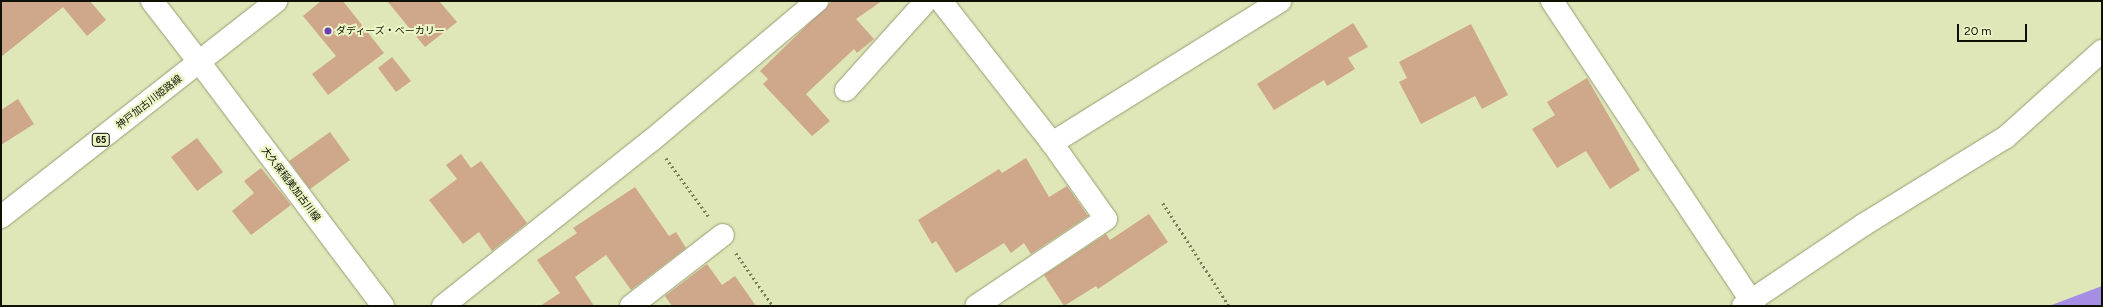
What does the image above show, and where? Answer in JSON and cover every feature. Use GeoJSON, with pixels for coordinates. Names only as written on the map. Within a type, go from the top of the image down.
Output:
{"type":"FeatureCollection","features":[{"type":"Feature","properties":{"kind":"street","name":"大久保稲美加古川線"},"geometry":{"type":"LineString","coordinates":[[152,1],[383,306]]}},
{"type":"Feature","properties":{"kind":"street","name":"神戸加古川姫路線"},"geometry":{"type":"LineString","coordinates":[[1,217],[200,63],[276,1]]}},
{"type":"Feature","properties":{"kind":"street"},"geometry":{"type":"LineString","coordinates":[[443,306],[652,140],[818,1]]}},
{"type":"Feature","properties":{"kind":"street"},"geometry":{"type":"LineString","coordinates":[[846,90],[926,1]]}},
{"type":"Feature","properties":{"kind":"street"},"geometry":{"type":"LineString","coordinates":[[941,1],[1052,143],[1106,219],[976,306]]}},
{"type":"Feature","properties":{"kind":"street"},"geometry":{"type":"LineString","coordinates":[[1052,143],[1280,1]]}},
{"type":"Feature","properties":{"kind":"street"},"geometry":{"type":"LineString","coordinates":[[1552,1],[1750,304],[1863,225],[2006,137],[2102,51]]}},
{"type":"Feature","properties":{"kind":"street"},"geometry":{"type":"LineString","coordinates":[[631,306],[723,235]]}},
{"type":"Feature","properties":{"kind":"path"},"geometry":{"type":"LineString","coordinates":[[1163,203],[1229,306]]}},
{"type":"Feature","properties":{"kind":"shaded area"},"geometry":{"type":"Polygon","coordinates":[[[2102,286],[2102,306],[2049,306],[2102,286]]]}},
{"type":"Feature","properties":{"kind":"building"},"geometry":{"type":"Polygon","coordinates":[[[1,1],[90,1],[106,20],[87,36],[63,7],[1,57],[1,1]]]}},
{"type":"Feature","properties":{"kind":"building"},"geometry":{"type":"Polygon","coordinates":[[[321,1],[343,1],[384,53],[328,95],[312,74],[336,56],[303,16],[321,1]]]}},
{"type":"Feature","properties":{"kind":"building"},"geometry":{"type":"Polygon","coordinates":[[[387,1],[439,1],[457,22],[425,47],[387,1]]]}},
{"type":"Feature","properties":{"kind":"building"},"geometry":{"type":"Polygon","coordinates":[[[832,1],[882,1],[856,19],[874,39],[857,53],[854,49],[806,94],[830,121],[812,136],[763,84],[768,79],[760,71],[832,1]]]}},
{"type":"Feature","properties":{"kind":"building"},"geometry":{"type":"Polygon","coordinates":[[[1353,23],[1368,47],[1348,58],[1355,69],[1327,86],[1324,80],[1274,110],[1257,84],[1353,23]]]}},
{"type":"Feature","properties":{"kind":"building"},"geometry":{"type":"Polygon","coordinates":[[[1471,24],[1508,95],[1482,109],[1475,96],[1421,124],[1399,82],[1407,78],[1399,62],[1471,24]]]}},
{"type":"Feature","properties":{"kind":"building"},"geometry":{"type":"Polygon","coordinates":[[[392,57],[411,81],[396,92],[378,68],[392,57]]]}},
{"type":"Feature","properties":{"kind":"building"},"geometry":{"type":"Polygon","coordinates":[[[1587,78],[1640,170],[1610,189],[1586,151],[1557,168],[1532,129],[1555,115],[1547,102],[1587,78]]]}},
{"type":"Feature","properties":{"kind":"building"},"geometry":{"type":"Polygon","coordinates":[[[18,99],[34,124],[1,145],[1,110],[18,99]]]}},
{"type":"Feature","properties":{"kind":"building"},"geometry":{"type":"Polygon","coordinates":[[[330,132],[350,160],[310,189],[289,161],[330,132]]]}},
{"type":"Feature","properties":{"kind":"building"},"geometry":{"type":"Polygon","coordinates":[[[197,138],[223,172],[197,191],[171,157],[197,138]]]}},
{"type":"Feature","properties":{"kind":"building"},"geometry":{"type":"Polygon","coordinates":[[[461,154],[471,168],[481,161],[527,223],[492,251],[479,232],[463,244],[429,200],[457,179],[446,165],[461,154]]]}},
{"type":"Feature","properties":{"kind":"building"},"geometry":{"type":"Polygon","coordinates":[[[1026,158],[1049,197],[1067,186],[1088,216],[1031,254],[1024,243],[1011,253],[1004,243],[956,273],[936,241],[932,244],[918,220],[999,169],[1002,173],[1026,158]]]}},
{"type":"Feature","properties":{"kind":"building"},"geometry":{"type":"Polygon","coordinates":[[[261,168],[291,205],[251,235],[232,211],[254,193],[244,181],[261,168]]]}},
{"type":"Feature","properties":{"kind":"building"},"geometry":{"type":"Polygon","coordinates":[[[635,187],[669,236],[676,232],[686,248],[631,290],[606,255],[575,277],[594,306],[540,306],[560,293],[537,260],[577,233],[573,228],[635,187]]]}},
{"type":"Feature","properties":{"kind":"building"},"geometry":{"type":"Polygon","coordinates":[[[1149,214],[1168,242],[1098,289],[1096,286],[1064,306],[1044,275],[1106,234],[1110,240],[1149,214]]]}},
{"type":"Feature","properties":{"kind":"building"},"geometry":{"type":"Polygon","coordinates":[[[707,264],[722,285],[735,276],[756,306],[672,306],[665,296],[707,264]]]}},
{"type":"Feature","properties":{"kind":"place","name":"ダディーズ・ベーカリー"},"geometry":{"type":"Point","coordinates":[328,31]}}]}
